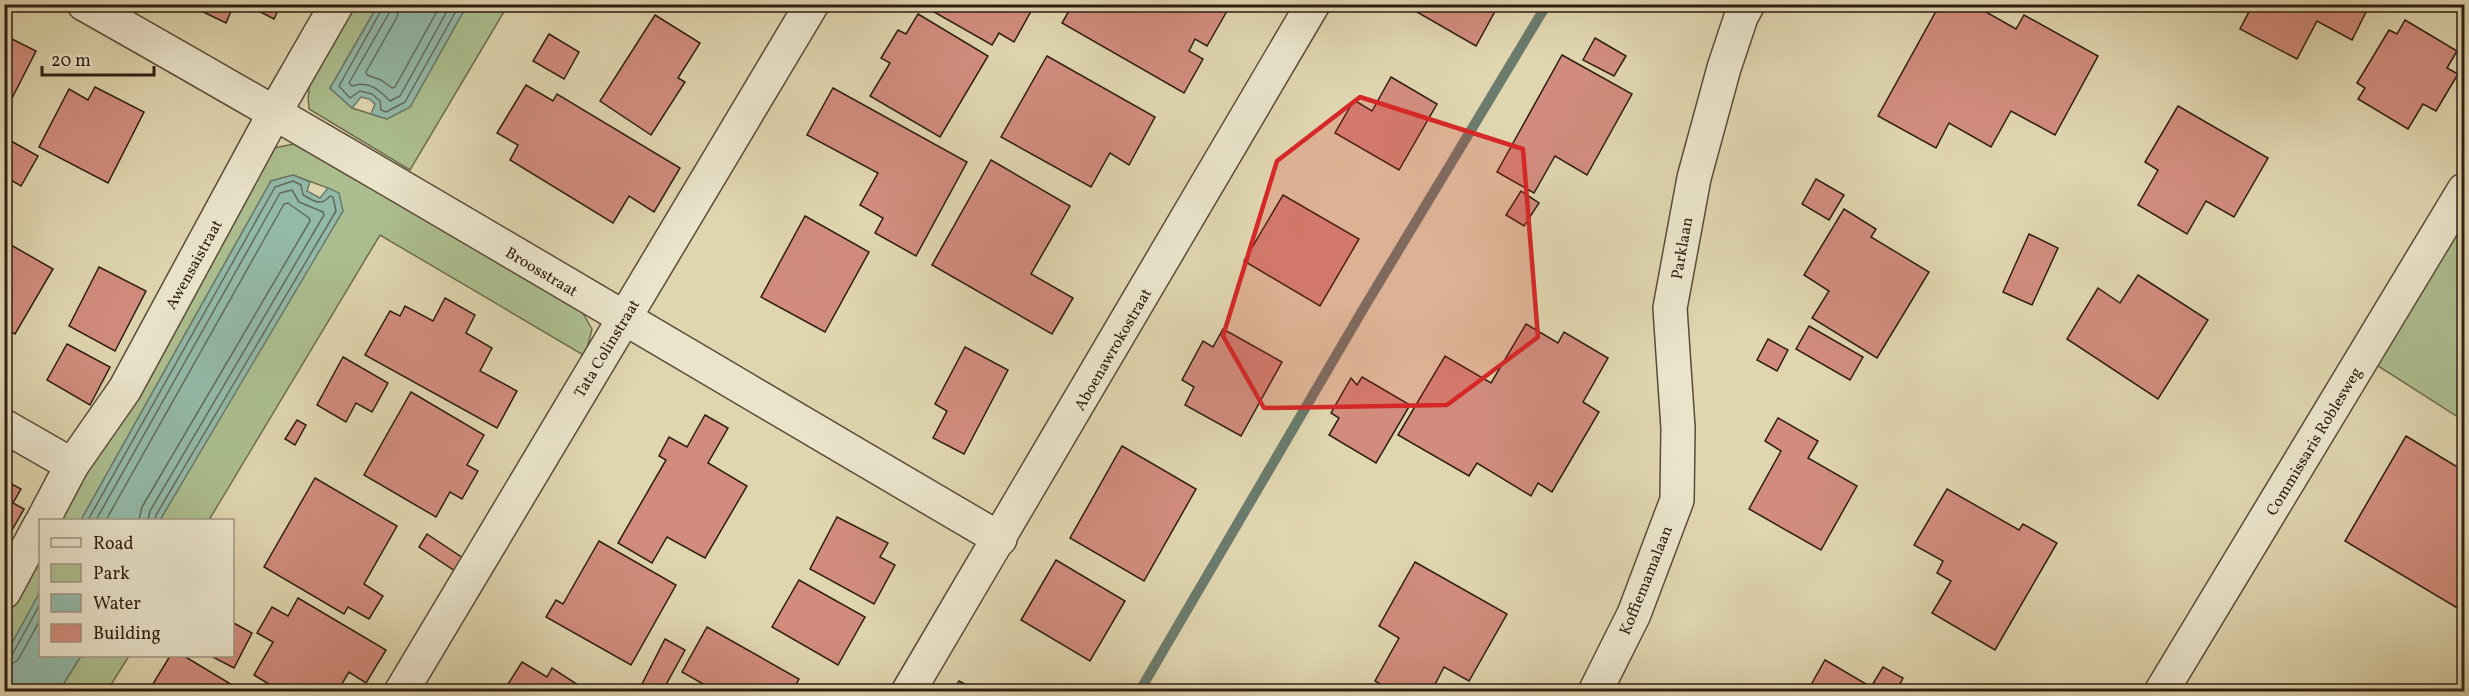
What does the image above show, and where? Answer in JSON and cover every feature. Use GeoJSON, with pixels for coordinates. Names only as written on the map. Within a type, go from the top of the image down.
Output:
{"type":"FeatureCollection","features":[{"type":"Feature","properties":{"kind":"street","name":"Broosstraat"},"geometry":{"type":"LineString","coordinates":[[84,4],[275,112],[1000,539]]}},
{"type":"Feature","properties":{"kind":"street","name":"Awensaistraat"},"geometry":{"type":"LineString","coordinates":[[44,519],[72,465],[124,389],[275,112],[337,4]]}},
{"type":"Feature","properties":{"kind":"street","name":"Tata Colinstraat"},"geometry":{"type":"LineString","coordinates":[[401,692],[812,4]]}},
{"type":"Feature","properties":{"kind":"street","name":"Aboenawrokostraat"},"geometry":{"type":"LineString","coordinates":[[909,692],[1313,4]]}},
{"type":"Feature","properties":{"kind":"street","name":"Parklaan"},"geometry":{"type":"LineString","coordinates":[[1677,500],[1678,428],[1670,308],[1694,178],[1724,68],[1741,17],[1748,4]]}},
{"type":"Feature","properties":{"kind":"street","name":"Commissaris Roblesweg"},"geometry":{"type":"LineString","coordinates":[[2161,692],[2464,190]]}},
{"type":"Feature","properties":{"kind":"street"},"geometry":{"type":"LineString","coordinates":[[4,426],[72,465]]}},
{"type":"Feature","properties":{"kind":"street","name":"Koffiemamalaan"},"geometry":{"type":"LineString","coordinates":[[1595,692],[1634,614],[1677,500]]}},
{"type":"Feature","properties":{"kind":"street"},"geometry":{"type":"LineString","coordinates":[[4,592],[39,527]]}},
{"type":"Feature","properties":{"kind":"highlighted area"},"geometry":{"type":"Polygon","coordinates":[[[1360,97],[1523,149],[1538,337],[1447,405],[1264,408],[1223,336],[1277,161],[1360,97]]]}},
{"type":"Feature","properties":{"kind":"green space"},"geometry":{"type":"Polygon","coordinates":[[[351,5],[378,5],[330,88],[352,108],[387,119],[410,107],[467,5],[508,5],[410,170],[309,109],[310,81],[315,68],[351,5]]]}},
{"type":"Feature","properties":{"kind":"green space"},"geometry":{"type":"Polygon","coordinates":[[[294,144],[339,167],[580,308],[592,329],[585,356],[380,235],[210,519],[161,519],[342,211],[328,188],[293,175],[271,181],[82,519],[53,519],[258,166],[274,148],[294,144]]]}},
{"type":"Feature","properties":{"kind":"green space"},"geometry":{"type":"Polygon","coordinates":[[[2464,217],[2464,421],[2375,364],[2464,217]]]}},
{"type":"Feature","properties":{"kind":"green space"},"geometry":{"type":"Polygon","coordinates":[[[39,542],[39,594],[5,656],[5,604],[39,542]]]}},
{"type":"Feature","properties":{"kind":"green space"},"geometry":{"type":"Polygon","coordinates":[[[80,657],[128,657],[107,691],[59,691],[80,657]]]}},
{"type":"Feature","properties":{"kind":"water"},"geometry":{"type":"Polygon","coordinates":[[[378,5],[467,5],[410,107],[387,119],[371,114],[375,104],[369,99],[361,97],[352,108],[330,88],[378,5]]]}},
{"type":"Feature","properties":{"kind":"water"},"geometry":{"type":"Polygon","coordinates":[[[293,175],[310,182],[307,191],[320,198],[328,188],[339,193],[343,211],[161,519],[82,519],[271,181],[293,175]]]}},
{"type":"Feature","properties":{"kind":"water"},"geometry":{"type":"Polygon","coordinates":[[[39,594],[39,657],[80,657],[59,691],[5,691],[5,656],[39,594]]]}},
{"type":"Feature","properties":{"kind":"building"},"geometry":{"type":"Polygon","coordinates":[[[194,4],[234,4],[226,23],[193,7],[194,4]]]}},
{"type":"Feature","properties":{"kind":"building"},"geometry":{"type":"Polygon","coordinates":[[[245,4],[281,4],[274,19],[245,4]]]}},
{"type":"Feature","properties":{"kind":"building"},"geometry":{"type":"Polygon","coordinates":[[[920,4],[1035,4],[1014,42],[999,33],[992,45],[920,4]]]}},
{"type":"Feature","properties":{"kind":"building"},"geometry":{"type":"Polygon","coordinates":[[[1073,4],[1231,4],[1207,46],[1195,39],[1189,51],[1203,59],[1184,93],[1062,23],[1073,4]]]}},
{"type":"Feature","properties":{"kind":"building"},"geometry":{"type":"Polygon","coordinates":[[[1403,4],[1499,4],[1476,46],[1403,4]]]}},
{"type":"Feature","properties":{"kind":"building"},"geometry":{"type":"Polygon","coordinates":[[[1940,4],[1972,4],[2016,29],[2024,15],[2098,56],[2055,135],[2011,111],[1991,147],[1949,123],[1936,148],[1878,116],[1940,4]]]}},
{"type":"Feature","properties":{"kind":"building"},"geometry":{"type":"Polygon","coordinates":[[[2253,4],[2370,4],[2352,40],[2317,21],[2297,59],[2240,29],[2253,4]]]}},
{"type":"Feature","properties":{"kind":"building"},"geometry":{"type":"Polygon","coordinates":[[[918,14],[988,56],[940,137],[870,96],[890,63],[881,58],[898,30],[906,34],[918,14]]]}},
{"type":"Feature","properties":{"kind":"building"},"geometry":{"type":"Polygon","coordinates":[[[655,15],[700,43],[678,78],[685,82],[651,135],[600,101],[655,15]]]}},
{"type":"Feature","properties":{"kind":"building"},"geometry":{"type":"Polygon","coordinates":[[[2405,20],[2457,51],[2447,68],[2458,74],[2436,111],[2423,104],[2408,129],[2358,99],[2365,88],[2357,83],[2389,30],[2397,34],[2405,20]]]}},
{"type":"Feature","properties":{"kind":"building"},"geometry":{"type":"Polygon","coordinates":[[[549,34],[579,52],[564,79],[533,61],[549,34]]]}},
{"type":"Feature","properties":{"kind":"building"},"geometry":{"type":"Polygon","coordinates":[[[4,35],[36,51],[8,106],[4,104],[4,35]]]}},
{"type":"Feature","properties":{"kind":"building"},"geometry":{"type":"Polygon","coordinates":[[[1595,38],[1626,56],[1614,76],[1583,60],[1595,38]]]}},
{"type":"Feature","properties":{"kind":"building"},"geometry":{"type":"Polygon","coordinates":[[[1562,55],[1632,94],[1587,175],[1555,156],[1534,193],[1497,172],[1562,55]]]}},
{"type":"Feature","properties":{"kind":"building"},"geometry":{"type":"Polygon","coordinates":[[[1047,56],[1155,117],[1129,165],[1110,153],[1091,187],[1001,137],[1047,56]]]}},
{"type":"Feature","properties":{"kind":"building"},"geometry":{"type":"Polygon","coordinates":[[[1391,77],[1437,104],[1399,170],[1335,133],[1354,100],[1372,111],[1391,77]]]}},
{"type":"Feature","properties":{"kind":"building"},"geometry":{"type":"Polygon","coordinates":[[[526,85],[553,101],[557,94],[680,168],[654,212],[629,196],[613,223],[510,160],[518,145],[497,133],[526,85]]]}},
{"type":"Feature","properties":{"kind":"building"},"geometry":{"type":"Polygon","coordinates":[[[95,87],[144,112],[108,183],[39,147],[69,89],[88,100],[95,87]]]}},
{"type":"Feature","properties":{"kind":"building"},"geometry":{"type":"Polygon","coordinates":[[[833,88],[967,162],[916,256],[875,233],[883,218],[860,205],[878,173],[807,135],[833,88]]]}},
{"type":"Feature","properties":{"kind":"building"},"geometry":{"type":"Polygon","coordinates":[[[2178,106],[2268,158],[2234,217],[2206,201],[2187,234],[2138,205],[2158,170],[2145,162],[2178,106]]]}},
{"type":"Feature","properties":{"kind":"building"},"geometry":{"type":"Polygon","coordinates":[[[11,141],[38,156],[21,186],[4,176],[4,154],[11,141]]]}},
{"type":"Feature","properties":{"kind":"building"},"geometry":{"type":"Polygon","coordinates":[[[991,160],[1070,206],[1031,274],[1073,298],[1052,334],[932,265],[991,160]]]}},
{"type":"Feature","properties":{"kind":"building"},"geometry":{"type":"Polygon","coordinates":[[[1816,179],[1844,195],[1829,220],[1802,204],[1816,179]]]}},
{"type":"Feature","properties":{"kind":"building"},"geometry":{"type":"Polygon","coordinates":[[[1521,191],[1539,203],[1524,226],[1506,215],[1521,191]]]}},
{"type":"Feature","properties":{"kind":"building"},"geometry":{"type":"Polygon","coordinates":[[[1283,195],[1359,239],[1320,306],[1244,261],[1283,195]]]}},
{"type":"Feature","properties":{"kind":"building"},"geometry":{"type":"Polygon","coordinates":[[[1844,209],[1876,229],[1871,237],[1929,272],[1877,358],[1812,318],[1829,291],[1804,275],[1844,209]]]}},
{"type":"Feature","properties":{"kind":"building"},"geometry":{"type":"Polygon","coordinates":[[[805,216],[869,252],[825,332],[761,297],[805,216]]]}},
{"type":"Feature","properties":{"kind":"building"},"geometry":{"type":"Polygon","coordinates":[[[2029,234],[2058,248],[2032,305],[2003,292],[2029,234]]]}},
{"type":"Feature","properties":{"kind":"building"},"geometry":{"type":"Polygon","coordinates":[[[4,241],[53,269],[15,334],[4,328],[4,241]]]}},
{"type":"Feature","properties":{"kind":"building"},"geometry":{"type":"Polygon","coordinates":[[[99,267],[146,291],[115,351],[69,326],[99,267]]]}},
{"type":"Feature","properties":{"kind":"building"},"geometry":{"type":"Polygon","coordinates":[[[2138,275],[2208,320],[2158,399],[2067,339],[2098,288],[2120,303],[2138,275]]]}},
{"type":"Feature","properties":{"kind":"building"},"geometry":{"type":"Polygon","coordinates":[[[445,298],[475,315],[466,333],[492,348],[480,371],[517,391],[497,428],[365,355],[390,311],[400,316],[405,306],[433,321],[445,298]]]}},
{"type":"Feature","properties":{"kind":"building"},"geometry":{"type":"Polygon","coordinates":[[[1526,324],[1558,343],[1564,332],[1608,358],[1583,402],[1599,412],[1552,492],[1538,483],[1531,496],[1477,463],[1469,476],[1398,435],[1445,356],[1491,383],[1526,324]]]}},
{"type":"Feature","properties":{"kind":"building"},"geometry":{"type":"Polygon","coordinates":[[[1809,326],[1863,357],[1850,380],[1796,349],[1809,326]]]}},
{"type":"Feature","properties":{"kind":"building"},"geometry":{"type":"Polygon","coordinates":[[[1223,329],[1282,362],[1241,436],[1185,405],[1194,387],[1182,380],[1203,341],[1213,347],[1223,329]]]}},
{"type":"Feature","properties":{"kind":"building"},"geometry":{"type":"Polygon","coordinates":[[[1768,339],[1788,350],[1777,371],[1757,360],[1768,339]]]}},
{"type":"Feature","properties":{"kind":"building"},"geometry":{"type":"Polygon","coordinates":[[[67,344],[110,367],[90,405],[47,380],[67,344]]]}},
{"type":"Feature","properties":{"kind":"building"},"geometry":{"type":"Polygon","coordinates":[[[965,347],[1008,370],[964,454],[933,438],[947,411],[935,404],[965,347]]]}},
{"type":"Feature","properties":{"kind":"building"},"geometry":{"type":"Polygon","coordinates":[[[343,357],[388,383],[372,412],[356,403],[346,422],[317,405],[343,357]]]}},
{"type":"Feature","properties":{"kind":"building"},"geometry":{"type":"Polygon","coordinates":[[[1362,377],[1410,405],[1376,463],[1329,435],[1339,418],[1331,413],[1351,378],[1357,385],[1362,377]]]}},
{"type":"Feature","properties":{"kind":"building"},"geometry":{"type":"Polygon","coordinates":[[[411,392],[484,435],[467,465],[478,471],[462,499],[450,492],[436,517],[364,475],[411,392]]]}},
{"type":"Feature","properties":{"kind":"building"},"geometry":{"type":"Polygon","coordinates":[[[705,415],[728,428],[708,463],[747,486],[705,558],[667,537],[652,563],[618,543],[666,460],[659,456],[669,437],[687,447],[705,415]]]}},
{"type":"Feature","properties":{"kind":"building"},"geometry":{"type":"Polygon","coordinates":[[[1778,418],[1818,441],[1808,458],[1857,486],[1821,550],[1749,509],[1781,451],[1765,441],[1778,418]]]}},
{"type":"Feature","properties":{"kind":"building"},"geometry":{"type":"Polygon","coordinates":[[[297,420],[306,425],[295,445],[285,439],[297,420]]]}},
{"type":"Feature","properties":{"kind":"building"},"geometry":{"type":"Polygon","coordinates":[[[2406,436],[2464,471],[2464,612],[2345,541],[2406,436]]]}},
{"type":"Feature","properties":{"kind":"building"},"geometry":{"type":"Polygon","coordinates":[[[1122,446],[1196,489],[1144,581],[1070,538],[1122,446]]]}},
{"type":"Feature","properties":{"kind":"building"},"geometry":{"type":"Polygon","coordinates":[[[315,478],[397,526],[364,584],[383,596],[369,619],[348,607],[344,614],[264,567],[315,478]]]}},
{"type":"Feature","properties":{"kind":"building"},"geometry":{"type":"Polygon","coordinates":[[[4,480],[21,489],[13,503],[24,509],[4,544],[4,480]]]}},
{"type":"Feature","properties":{"kind":"building"},"geometry":{"type":"Polygon","coordinates":[[[1947,489],[2019,530],[2023,524],[2057,543],[1995,650],[1932,613],[1951,581],[1937,573],[1943,561],[1914,545],[1947,489]]]}},
{"type":"Feature","properties":{"kind":"building"},"geometry":{"type":"Polygon","coordinates":[[[837,517],[888,543],[880,557],[895,565],[874,604],[810,569],[837,517]]]}},
{"type":"Feature","properties":{"kind":"building"},"geometry":{"type":"Polygon","coordinates":[[[427,534],[466,560],[458,573],[419,547],[427,534]]]}},
{"type":"Feature","properties":{"kind":"building"},"geometry":{"type":"Polygon","coordinates":[[[599,541],[676,585],[631,665],[546,617],[556,600],[563,604],[599,541]]]}},
{"type":"Feature","properties":{"kind":"building"},"geometry":{"type":"Polygon","coordinates":[[[1056,560],[1125,601],[1090,661],[1021,620],[1056,560]]]}},
{"type":"Feature","properties":{"kind":"building"},"geometry":{"type":"Polygon","coordinates":[[[1415,562],[1507,614],[1469,681],[1444,667],[1431,692],[1394,692],[1375,681],[1399,638],[1379,626],[1415,562]]]}},
{"type":"Feature","properties":{"kind":"building"},"geometry":{"type":"Polygon","coordinates":[[[799,580],[865,617],[838,665],[772,627],[799,580]]]}},
{"type":"Feature","properties":{"kind":"building"},"geometry":{"type":"Polygon","coordinates":[[[298,598],[386,650],[366,683],[349,672],[337,692],[282,692],[254,675],[273,642],[257,633],[272,607],[288,616],[298,598]]]}},
{"type":"Feature","properties":{"kind":"building"},"geometry":{"type":"Polygon","coordinates":[[[234,623],[252,633],[234,668],[213,657],[234,657],[234,623]]]}},
{"type":"Feature","properties":{"kind":"building"},"geometry":{"type":"Polygon","coordinates":[[[707,627],[799,679],[792,692],[701,692],[705,685],[682,672],[707,627]]]}},
{"type":"Feature","properties":{"kind":"building"},"geometry":{"type":"Polygon","coordinates":[[[665,639],[685,650],[662,692],[655,692],[642,684],[665,639]]]}},
{"type":"Feature","properties":{"kind":"building"},"geometry":{"type":"Polygon","coordinates":[[[169,657],[186,657],[244,692],[148,692],[169,657]]]}},
{"type":"Feature","properties":{"kind":"building"},"geometry":{"type":"Polygon","coordinates":[[[1825,660],[1871,687],[1883,667],[1903,678],[1896,692],[1807,692],[1825,660]]]}},
{"type":"Feature","properties":{"kind":"building"},"geometry":{"type":"Polygon","coordinates":[[[522,662],[547,677],[552,668],[589,692],[503,692],[522,662]]]}},
{"type":"Feature","properties":{"kind":"building"},"geometry":{"type":"Polygon","coordinates":[[[959,681],[977,691],[977,692],[953,692],[959,681]]]}},
{"type":"Feature","properties":{"kind":"waterway"},"geometry":{"type":"LineString","coordinates":[[1139,692],[1365,306],[1547,4]]}}]}
